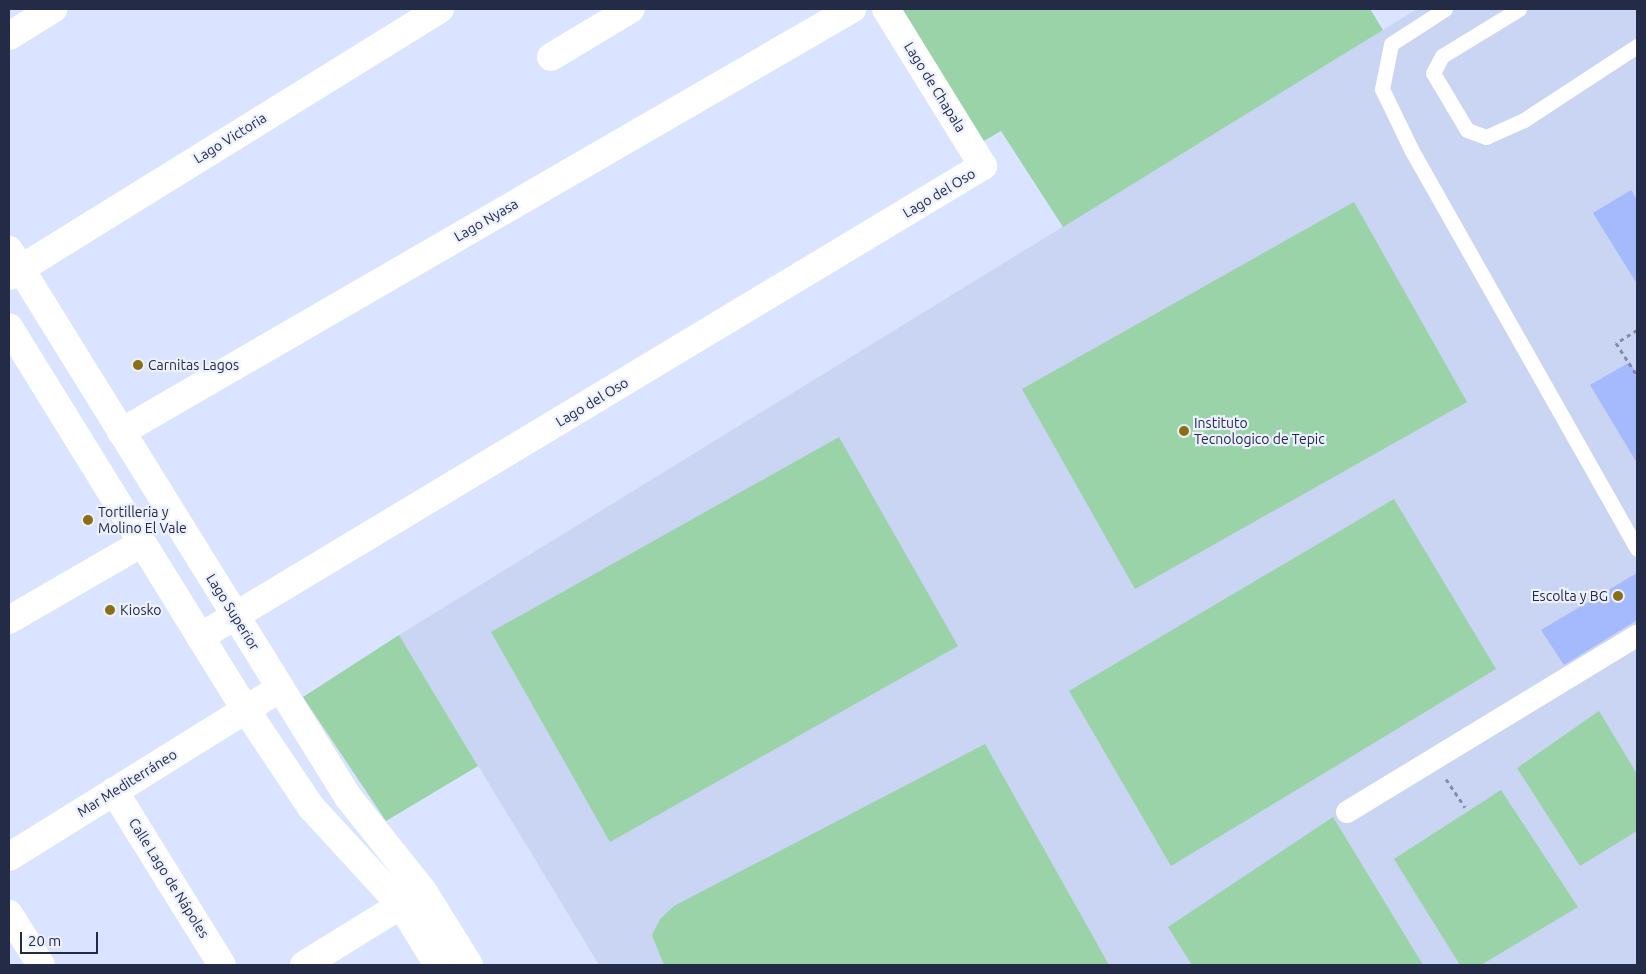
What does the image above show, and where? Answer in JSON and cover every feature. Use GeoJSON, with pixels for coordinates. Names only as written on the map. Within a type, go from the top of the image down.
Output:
{"type":"FeatureCollection","features":[{"type":"Feature","properties":{"kind":"street"},"geometry":{"type":"LineString","coordinates":[[9,36],[53,9]]}},
{"type":"Feature","properties":{"kind":"street","name":"Lago Victoria"},"geometry":{"type":"LineString","coordinates":[[12,264],[440,9]]}},
{"type":"Feature","properties":{"kind":"street"},"geometry":{"type":"LineString","coordinates":[[550,57],[631,9]]}},
{"type":"Feature","properties":{"kind":"street","name":"Lago Nyasa"},"geometry":{"type":"LineString","coordinates":[[121,432],[852,9]]}},
{"type":"Feature","properties":{"kind":"street","name":"Lago de Chapala"},"geometry":{"type":"LineString","coordinates":[[886,9],[983,166]]}},
{"type":"Feature","properties":{"kind":"street","name":"Lago del Oso"},"geometry":{"type":"LineString","coordinates":[[200,637],[983,166]]}},
{"type":"Feature","properties":{"kind":"street","name":"Lago Superior"},"geometry":{"type":"LineString","coordinates":[[12,264],[121,432],[412,898],[468,965]]}},
{"type":"Feature","properties":{"kind":"street","name":"Lago Superior"},"geometry":{"type":"LineString","coordinates":[[9,327],[200,637],[311,807],[412,898],[438,965]]}},
{"type":"Feature","properties":{"kind":"street"},"geometry":{"type":"LineString","coordinates":[[9,620],[142,543]]}},
{"type":"Feature","properties":{"kind":"street"},"geometry":{"type":"LineString","coordinates":[[1347,812],[1637,636]]}},
{"type":"Feature","properties":{"kind":"street","name":"Mar Mediterráneo"},"geometry":{"type":"LineString","coordinates":[[9,857],[280,688]]}},
{"type":"Feature","properties":{"kind":"street","name":"Calle Lago de Nápoles"},"geometry":{"type":"LineString","coordinates":[[114,791],[222,965]]}},
{"type":"Feature","properties":{"kind":"street"},"geometry":{"type":"LineString","coordinates":[[304,965],[412,898]]}},
{"type":"Feature","properties":{"kind":"street"},"geometry":{"type":"LineString","coordinates":[[9,914],[41,965]]}},
{"type":"Feature","properties":{"kind":"lane"},"geometry":{"type":"LineString","coordinates":[[1445,9],[1390,44],[1382,89],[1412,151],[1637,550]]}},
{"type":"Feature","properties":{"kind":"lane"},"geometry":{"type":"LineString","coordinates":[[1519,9],[1442,56],[1433,73],[1467,130],[1486,137],[1524,120],[1637,46]]}},
{"type":"Feature","properties":{"kind":"path"},"geometry":{"type":"LineString","coordinates":[[1637,330],[1616,343],[1637,375]]}},
{"type":"Feature","properties":{"kind":"path"},"geometry":{"type":"LineString","coordinates":[[1434,759],[1465,807]]}},
{"type":"Feature","properties":{"kind":"shaded area","name":"Instituto Tecnologico de Tepic"},"geometry":{"type":"Polygon","coordinates":[[[1417,9],[1637,9],[1637,965],[599,965],[399,635],[1417,9]]]}},
{"type":"Feature","properties":{"kind":"green space"},"geometry":{"type":"Polygon","coordinates":[[[893,9],[1370,9],[1383,30],[1063,227],[1001,131],[977,145],[893,9]]]}},
{"type":"Feature","properties":{"kind":"green space"},"geometry":{"type":"Polygon","coordinates":[[[1354,202],[1467,402],[1135,589],[1022,389],[1354,202]]]}},
{"type":"Feature","properties":{"kind":"green space"},"geometry":{"type":"Polygon","coordinates":[[[839,437],[958,646],[610,842],[491,632],[839,437]]]}},
{"type":"Feature","properties":{"kind":"green space"},"geometry":{"type":"Polygon","coordinates":[[[1394,499],[1496,669],[1171,866],[1069,691],[1394,499]]]}},
{"type":"Feature","properties":{"kind":"green space"},"geometry":{"type":"Polygon","coordinates":[[[399,635],[478,766],[386,821],[303,697],[399,635]]]}},
{"type":"Feature","properties":{"kind":"green space"},"geometry":{"type":"Polygon","coordinates":[[[1599,711],[1637,774],[1637,831],[1580,866],[1517,768],[1599,711]]]}},
{"type":"Feature","properties":{"kind":"green space"},"geometry":{"type":"Polygon","coordinates":[[[985,744],[1109,965],[664,965],[652,935],[660,919],[674,906],[985,744]]]}},
{"type":"Feature","properties":{"kind":"green space"},"geometry":{"type":"Polygon","coordinates":[[[1501,790],[1578,907],[1481,965],[1460,965],[1394,859],[1501,790]]]}},
{"type":"Feature","properties":{"kind":"green space"},"geometry":{"type":"Polygon","coordinates":[[[1333,817],[1423,965],[1192,965],[1168,927],[1333,817]]]}},
{"type":"Feature","properties":{"kind":"building"},"geometry":{"type":"Polygon","coordinates":[[[1631,190],[1637,200],[1637,284],[1593,213],[1631,190]]]}},
{"type":"Feature","properties":{"kind":"building"},"geometry":{"type":"Polygon","coordinates":[[[1630,362],[1637,375],[1637,463],[1590,385],[1630,362]]]}},
{"type":"Feature","properties":{"kind":"building","name":"Escolta y BG"},"geometry":{"type":"Polygon","coordinates":[[[1637,573],[1637,620],[1564,665],[1541,630],[1637,573]]]}},
{"type":"Feature","properties":{"kind":"place","name":"Carnitas Lagos"},"geometry":{"type":"Point","coordinates":[138,365]}},
{"type":"Feature","properties":{"kind":"place","name":"Instituto Tecnologico de Tepic"},"geometry":{"type":"Point","coordinates":[1184,431]}},
{"type":"Feature","properties":{"kind":"place","name":"Tortilleria y Molino El Vale"},"geometry":{"type":"Point","coordinates":[88,520]}},
{"type":"Feature","properties":{"kind":"place","name":"Escolta y BG"},"geometry":{"type":"Point","coordinates":[1618,596]}},
{"type":"Feature","properties":{"kind":"place","name":"Kiosko"},"geometry":{"type":"Point","coordinates":[110,610]}}]}
